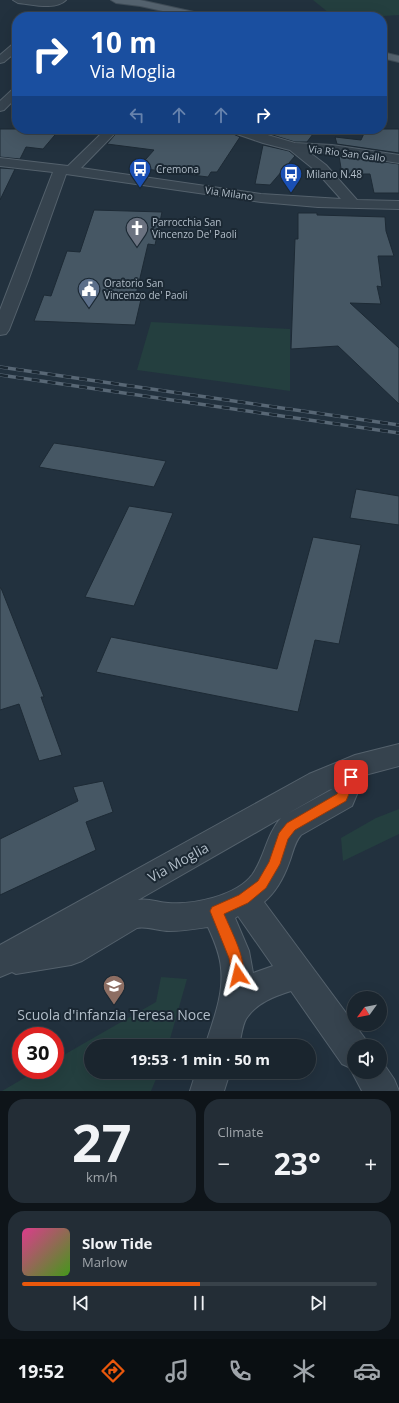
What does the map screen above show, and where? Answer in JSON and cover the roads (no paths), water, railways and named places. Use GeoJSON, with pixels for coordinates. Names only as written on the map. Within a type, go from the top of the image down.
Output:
{"type":"FeatureCollection","features":[{"type":"Feature","properties":{"kind":"main road"},"geometry":{"type":"LineString","coordinates":[[116,0],[140,3]]}},
{"type":"Feature","properties":{"kind":"main road"},"geometry":{"type":"LineString","coordinates":[[129,0],[181,12]]}},
{"type":"Feature","properties":{"kind":"main road"},"geometry":{"type":"LineString","coordinates":[[387,56],[399,59]]}},
{"type":"Feature","properties":{"kind":"street"},"geometry":{"type":"LineString","coordinates":[[18,0],[54,3]]}},
{"type":"Feature","properties":{"kind":"street"},"geometry":{"type":"LineString","coordinates":[[0,60],[12,50]]}},
{"type":"Feature","properties":{"kind":"street"},"geometry":{"type":"LineString","coordinates":[[0,107],[12,96]]}},
{"type":"Feature","properties":{"kind":"street"},"geometry":{"type":"LineString","coordinates":[[0,330],[66,170],[107,134]]}},
{"type":"Feature","properties":{"kind":"street","name":"Via Rio San Gallo"},"geometry":{"type":"LineString","coordinates":[[250,134],[295,147],[332,149],[399,159]]}},
{"type":"Feature","properties":{"kind":"street","name":"Via Rio San Gallo"},"geometry":{"type":"LineString","coordinates":[[295,147],[321,168],[353,204]]}},
{"type":"Feature","properties":{"kind":"street","name":"Via Milano"},"geometry":{"type":"LineString","coordinates":[[0,162],[261,198],[399,207]]}},
{"type":"Feature","properties":{"kind":"street","name":"Via Moglia"},"geometry":{"type":"LineString","coordinates":[[1,962],[319,782],[355,766],[399,755]]}},
{"type":"Feature","properties":{"kind":"street","name":"Via Moglia"},"geometry":{"type":"LineString","coordinates":[[1,962],[71,950],[132,915],[144,913],[168,917],[192,916],[230,905],[262,884],[274,864],[283,836],[291,826],[342,798],[355,766]]}},
{"type":"Feature","properties":{"kind":"street"},"geometry":{"type":"LineString","coordinates":[[230,905],[298,974],[347,1042]]}},
{"type":"Feature","properties":{"kind":"street"},"geometry":{"type":"LineString","coordinates":[[224,1039],[232,1010],[238,975],[230,905]]}},
{"type":"Feature","properties":{"kind":"street"},"geometry":{"type":"LineString","coordinates":[[232,1010],[248,994],[264,984],[298,974]]}},
{"type":"Feature","properties":{"kind":"street"},"geometry":{"type":"LineString","coordinates":[[207,1091],[211,1079]]}},
{"type":"Feature","properties":{"kind":"street"},"geometry":{"type":"LineString","coordinates":[[374,1079],[382,1091]]}},
{"type":"Feature","properties":{"kind":"railway"},"geometry":{"type":"LineString","coordinates":[[0,367],[399,425]]}},
{"type":"Feature","properties":{"kind":"railway"},"geometry":{"type":"LineString","coordinates":[[0,375],[399,433]]}},
{"type":"Feature","properties":{"kind":"place","name":"Cremona"},"geometry":{"type":"Point","coordinates":[140,188]}},
{"type":"Feature","properties":{"kind":"place","name":"Milano N.48"},"geometry":{"type":"Point","coordinates":[291,194]}},
{"type":"Feature","properties":{"kind":"place","name":"Parrocchia San Vincenzo De' Paoli"},"geometry":{"type":"Point","coordinates":[137,248]}},
{"type":"Feature","properties":{"kind":"place","name":"Oratorio San Vincenzo de' Paoli"},"geometry":{"type":"Point","coordinates":[89,308]}},
{"type":"Feature","properties":{"kind":"place","name":"Scuola d'infanzia Teresa Noce"},"geometry":{"type":"Point","coordinates":[114,1006]}}]}
